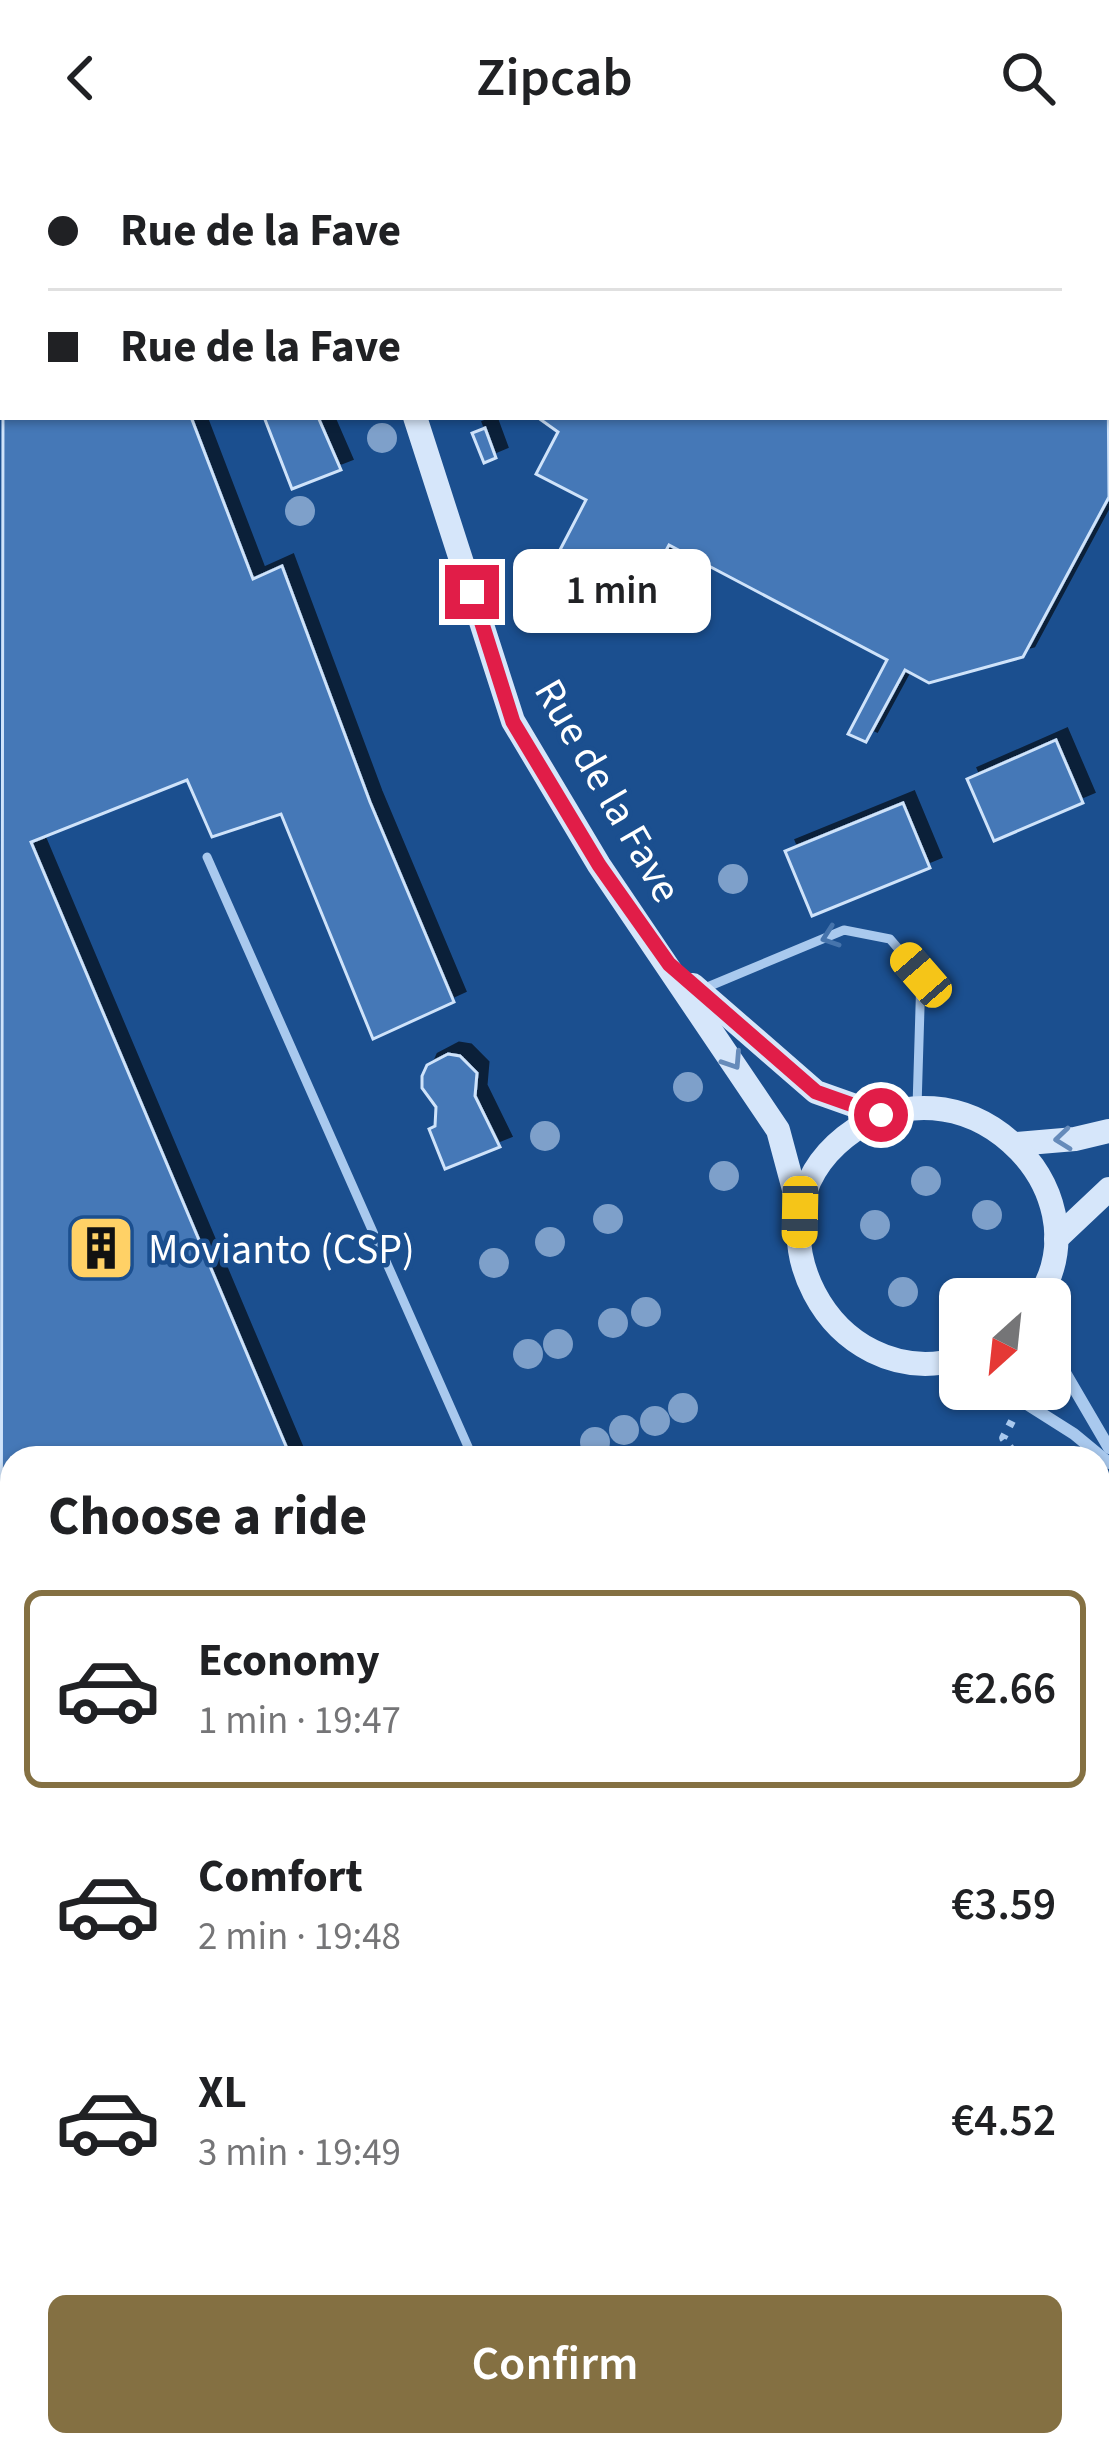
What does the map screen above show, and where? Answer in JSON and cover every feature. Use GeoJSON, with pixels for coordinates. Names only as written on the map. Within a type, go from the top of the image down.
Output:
{"type":"FeatureCollection","features":[{"type":"Feature","properties":{"kind":"main road","name":"Rue de la Fave"},"geometry":{"type":"LineString","coordinates":[[418,420],[513,722],[599,865],[778,1130],[800,1212],[800,1256],[814,1298],[842,1332],[875,1353],[914,1364],[939,1363]]}},
{"type":"Feature","properties":{"kind":"main road","name":"Rue de la Fave"},"geometry":{"type":"LineString","coordinates":[[669,964],[816,1092],[881,1115]]}},
{"type":"Feature","properties":{"kind":"main road"},"geometry":{"type":"LineString","coordinates":[[800,1212],[816,1171],[843,1138],[881,1115],[916,1107],[952,1110],[987,1122],[1016,1144],[1038,1172],[1051,1204],[1056,1239],[1046,1278]]}},
{"type":"Feature","properties":{"kind":"main road"},"geometry":{"type":"LineString","coordinates":[[1016,1144],[1109,1131]]}},
{"type":"Feature","properties":{"kind":"main road"},"geometry":{"type":"LineString","coordinates":[[1056,1239],[1109,1189]]}},
{"type":"Feature","properties":{"kind":"street"},"geometry":{"type":"LineString","coordinates":[[1071,1383],[1108,1446]]}},
{"type":"Feature","properties":{"kind":"street"},"geometry":{"type":"LineString","coordinates":[[1036,1410],[1088,1446]]}},
{"type":"Feature","properties":{"kind":"lane"},"geometry":{"type":"LineString","coordinates":[[207,857],[467,1446]]}},
{"type":"Feature","properties":{"kind":"lane"},"geometry":{"type":"LineString","coordinates":[[699,991],[844,930],[890,939],[921,975],[916,1107]]}},
{"type":"Feature","properties":{"kind":"building","name":"Movianto (CSP)"},"geometry":{"type":"Polygon","coordinates":[[[3,420],[192,420],[253,579],[282,566],[370,802],[454,1002],[373,1039],[281,814],[212,837],[187,780],[31,842],[286,1446],[1,1446],[3,420]]]}},
{"type":"Feature","properties":{"kind":"building"},"geometry":{"type":"Polygon","coordinates":[[[265,420],[319,420],[341,470],[292,489],[265,420]]]}},
{"type":"Feature","properties":{"kind":"building"},"geometry":{"type":"Polygon","coordinates":[[[541,420],[1108,420],[1109,497],[1023,657],[929,683],[905,670],[866,742],[848,734],[887,660],[669,545],[630,617],[548,573],[586,500],[536,474],[558,432],[541,420]]]}},
{"type":"Feature","properties":{"kind":"building"},"geometry":{"type":"Polygon","coordinates":[[[485,428],[496,458],[484,463],[472,433],[485,428]]]}},
{"type":"Feature","properties":{"kind":"building"},"geometry":{"type":"Polygon","coordinates":[[[1056,740],[1083,803],[994,841],[967,779],[1056,740]]]}},
{"type":"Feature","properties":{"kind":"building"},"geometry":{"type":"Polygon","coordinates":[[[903,803],[930,868],[812,916],[785,851],[903,803]]]}},
{"type":"Feature","properties":{"kind":"building"},"geometry":{"type":"Polygon","coordinates":[[[448,1054],[460,1056],[477,1073],[475,1096],[500,1147],[445,1169],[429,1129],[435,1126],[436,1107],[422,1088],[422,1076],[427,1065],[448,1054]]]}},
{"type":"Feature","properties":{"kind":"place","name":"Movianto (CSP)"},"geometry":{"type":"Point","coordinates":[101,1248]}},
{"type":"Feature","properties":{"kind":"route"},"geometry":{"type":"LineString","coordinates":[[472,592],[513,722],[599,865],[669,964],[816,1092],[881,1115]]}}]}
